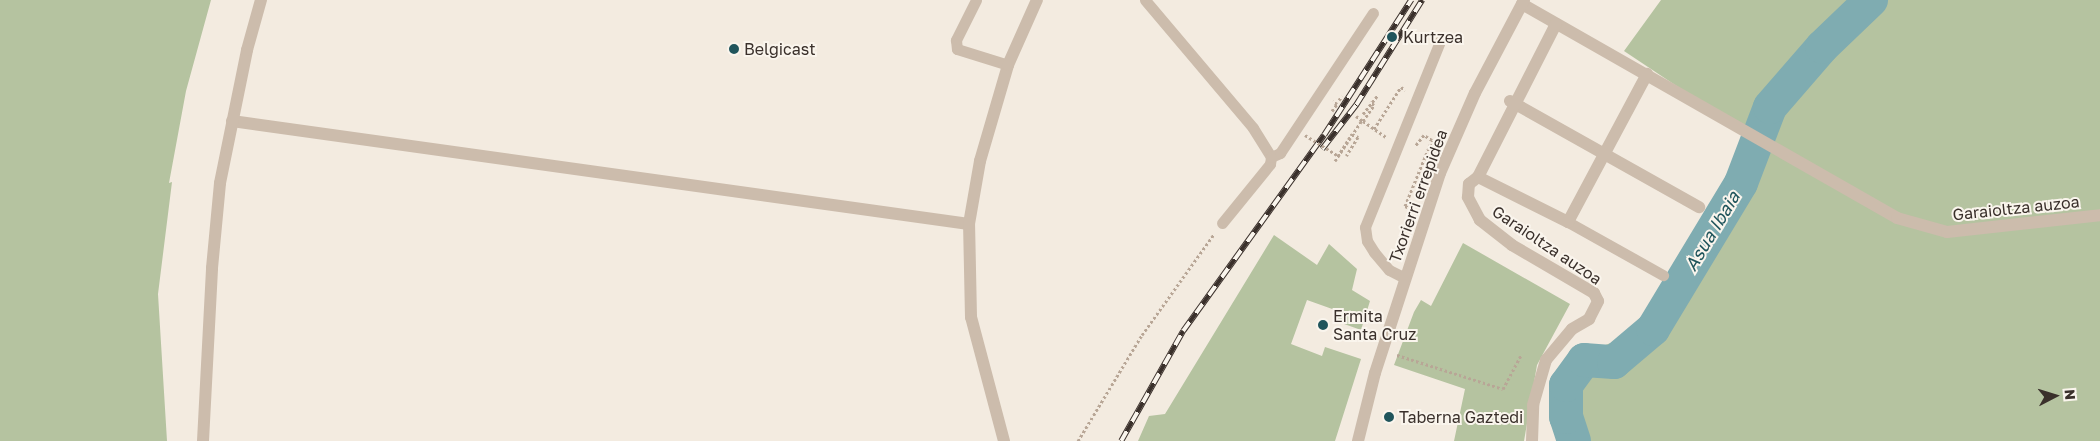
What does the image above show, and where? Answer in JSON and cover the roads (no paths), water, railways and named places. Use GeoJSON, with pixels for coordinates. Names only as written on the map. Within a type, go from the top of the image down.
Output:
{"type":"FeatureCollection","features":[{"type":"Feature","properties":{"kind":"street"},"geometry":{"type":"LineString","coordinates":[[203,441],[212,268],[220,183],[232,121],[261,0]]}},
{"type":"Feature","properties":{"kind":"street"},"geometry":{"type":"LineString","coordinates":[[1004,441],[971,317],[969,224],[980,161],[1008,65],[1037,0]]}},
{"type":"Feature","properties":{"kind":"street","name":"Garaioltza auzoa"},"geometry":{"type":"LineString","coordinates":[[1523,2],[1556,24],[1647,74],[1897,218],[1947,232],[2100,215]]}},
{"type":"Feature","properties":{"kind":"street","name":"Txorierri errepidea"},"geometry":{"type":"LineString","coordinates":[[1358,441],[1364,413],[1405,278],[1440,173],[1474,93],[1523,2]]}},
{"type":"Feature","properties":{"kind":"street"},"geometry":{"type":"LineString","coordinates":[[1478,178],[1513,102],[1556,24]]}},
{"type":"Feature","properties":{"kind":"street","name":"Garaioltza auzoa"},"geometry":{"type":"LineString","coordinates":[[1532,441],[1532,405],[1546,360],[1572,329],[1589,320],[1598,301],[1594,293],[1512,244],[1480,220],[1468,197],[1469,184],[1478,178],[1568,222],[1647,74]]}},
{"type":"Feature","properties":{"kind":"street"},"geometry":{"type":"LineString","coordinates":[[1513,102],[1700,207]]}},
{"type":"Feature","properties":{"kind":"street"},"geometry":{"type":"LineString","coordinates":[[232,121],[969,224]]}},
{"type":"Feature","properties":{"kind":"street","name":"Txorierri errepidea"},"geometry":{"type":"LineString","coordinates":[[1352,441],[1364,413]]}},
{"type":"Feature","properties":{"kind":"lane"},"geometry":{"type":"LineString","coordinates":[[976,0],[956,40],[957,49],[1008,65]]}},
{"type":"Feature","properties":{"kind":"lane"},"geometry":{"type":"LineString","coordinates":[[1145,0],[1254,128],[1271,157],[1270,164],[1222,223]]}},
{"type":"Feature","properties":{"kind":"lane"},"geometry":{"type":"LineString","coordinates":[[1271,157],[1280,153],[1373,13]]}},
{"type":"Feature","properties":{"kind":"lane"},"geometry":{"type":"LineString","coordinates":[[1405,278],[1389,270],[1374,252],[1367,241],[1365,227],[1441,39]]}},
{"type":"Feature","properties":{"kind":"lane"},"geometry":{"type":"LineString","coordinates":[[1568,222],[1663,275]]}},
{"type":"Feature","properties":{"kind":"waterway","name":"Asua Ibaia"},"geometry":{"type":"LineString","coordinates":[[1574,441],[1566,417],[1566,385],[1584,360],[1614,362],[1653,329],[1741,183],[1770,107],[1822,47],[1871,0]]}},
{"type":"Feature","properties":{"kind":"railway"},"geometry":{"type":"LineString","coordinates":[[1121,441],[1183,331],[1324,135],[1411,0]]}},
{"type":"Feature","properties":{"kind":"railway"},"geometry":{"type":"LineString","coordinates":[[1322,149],[1356,105],[1422,0]]}},
{"type":"Feature","properties":{"kind":"place","name":"Kurtzea"},"geometry":{"type":"Point","coordinates":[1392,37]}},
{"type":"Feature","properties":{"kind":"place","name":"Belgicast"},"geometry":{"type":"Point","coordinates":[734,49]}},
{"type":"Feature","properties":{"kind":"place","name":"Ermita Santa Cruz"},"geometry":{"type":"Point","coordinates":[1323,325]}},
{"type":"Feature","properties":{"kind":"place","name":"Taberna Gaztedi"},"geometry":{"type":"Point","coordinates":[1389,417]}}]}
